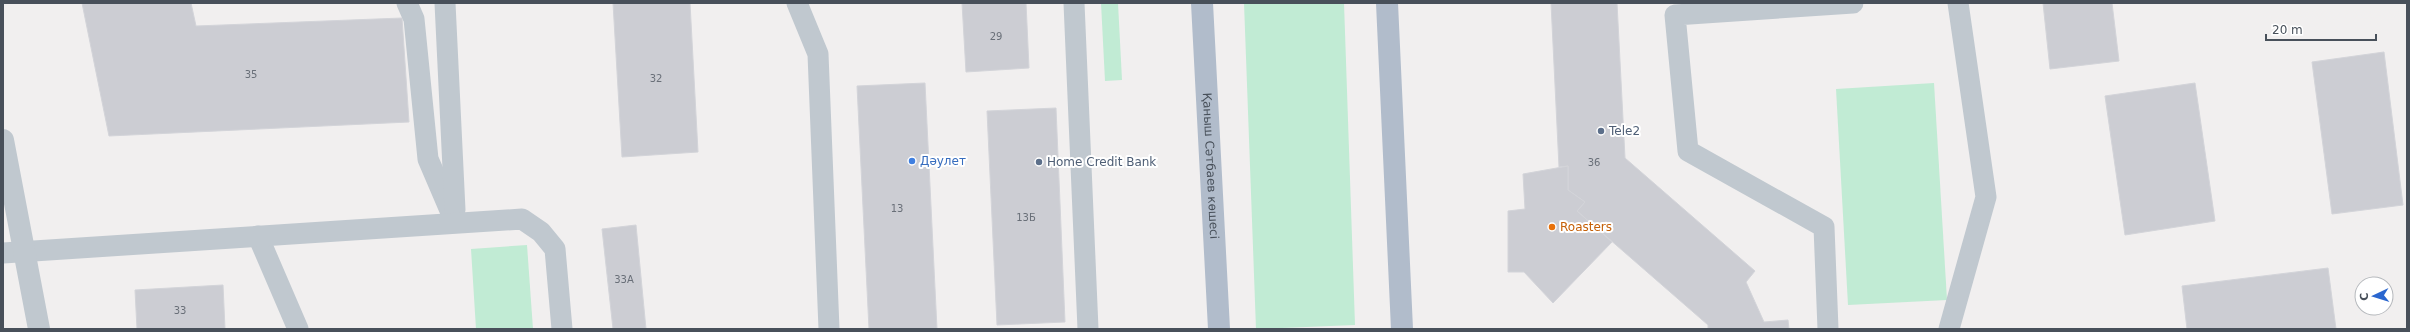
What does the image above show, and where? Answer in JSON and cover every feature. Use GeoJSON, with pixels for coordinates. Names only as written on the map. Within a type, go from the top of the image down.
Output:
{"type":"FeatureCollection","features":[{"type":"Feature","properties":{"kind":"main road","name":"Қаныш Сәтбаев көшесі"},"geometry":{"type":"LineString","coordinates":[[1202,3],[1219,329]]}},
{"type":"Feature","properties":{"kind":"main road"},"geometry":{"type":"LineString","coordinates":[[1387,3],[1402,329]]}},
{"type":"Feature","properties":{"kind":"street"},"geometry":{"type":"LineString","coordinates":[[3,140],[39,329]]}},
{"type":"Feature","properties":{"kind":"lane"},"geometry":{"type":"LineString","coordinates":[[407,3],[414,19],[428,159],[455,222]]}},
{"type":"Feature","properties":{"kind":"lane"},"geometry":{"type":"LineString","coordinates":[[446,3],[455,222]]}},
{"type":"Feature","properties":{"kind":"lane"},"geometry":{"type":"LineString","coordinates":[[797,3],[818,54],[829,329]]}},
{"type":"Feature","properties":{"kind":"lane"},"geometry":{"type":"LineString","coordinates":[[1074,3],[1088,329]]}},
{"type":"Feature","properties":{"kind":"lane"},"geometry":{"type":"LineString","coordinates":[[1828,329],[1824,228],[1688,151],[1675,14],[1853,3]]}},
{"type":"Feature","properties":{"kind":"lane"},"geometry":{"type":"LineString","coordinates":[[1949,329],[1986,197],[1958,3]]}},
{"type":"Feature","properties":{"kind":"lane"},"geometry":{"type":"LineString","coordinates":[[3,253],[25,253],[455,222],[522,219],[541,232],[555,249],[562,329]]}},
{"type":"Feature","properties":{"kind":"lane"},"geometry":{"type":"LineString","coordinates":[[258,236],[298,329]]}},
{"type":"Feature","properties":{"kind":"green space"},"geometry":{"type":"Polygon","coordinates":[[[1101,3],[1118,3],[1122,80],[1105,81],[1101,3]]]}},
{"type":"Feature","properties":{"kind":"green space"},"geometry":{"type":"Polygon","coordinates":[[[1244,3],[1344,3],[1355,325],[1256,329],[1244,3]]]}},
{"type":"Feature","properties":{"kind":"green space"},"geometry":{"type":"Polygon","coordinates":[[[1934,83],[1947,300],[1848,305],[1836,89],[1934,83]]]}},
{"type":"Feature","properties":{"kind":"green space"},"geometry":{"type":"Polygon","coordinates":[[[527,245],[533,329],[476,329],[471,249],[527,245]]]}},
{"type":"Feature","properties":{"kind":"building"},"geometry":{"type":"Polygon","coordinates":[[[82,3],[191,3],[196,26],[402,18],[409,122],[109,136],[82,3]]]}},
{"type":"Feature","properties":{"kind":"building"},"geometry":{"type":"Polygon","coordinates":[[[613,3],[690,3],[698,152],[622,157],[613,3]]]}},
{"type":"Feature","properties":{"kind":"building"},"geometry":{"type":"Polygon","coordinates":[[[962,3],[1026,3],[1029,68],[966,72],[962,3]]]}},
{"type":"Feature","properties":{"kind":"building"},"geometry":{"type":"Polygon","coordinates":[[[1551,3],[1617,3],[1625,158],[1755,271],[1746,282],[1764,322],[1788,320],[1789,329],[1708,329],[1708,325],[1577,211],[1585,202],[1568,190],[1568,166],[1559,167],[1551,3]]]}},
{"type":"Feature","properties":{"kind":"building"},"geometry":{"type":"Polygon","coordinates":[[[2043,3],[2112,3],[2119,61],[2050,69],[2043,3]]]}},
{"type":"Feature","properties":{"kind":"building"},"geometry":{"type":"Polygon","coordinates":[[[2384,52],[2403,205],[2332,214],[2312,62],[2384,52]]]}},
{"type":"Feature","properties":{"kind":"building"},"geometry":{"type":"Polygon","coordinates":[[[925,83],[937,329],[869,329],[857,86],[925,83]]]}},
{"type":"Feature","properties":{"kind":"building"},"geometry":{"type":"Polygon","coordinates":[[[2195,83],[2215,221],[2125,235],[2105,96],[2195,83]]]}},
{"type":"Feature","properties":{"kind":"building"},"geometry":{"type":"Polygon","coordinates":[[[1056,108],[1065,322],[997,325],[987,111],[1056,108]]]}},
{"type":"Feature","properties":{"kind":"building","name":"Roasters"},"geometry":{"type":"Polygon","coordinates":[[[1568,166],[1568,190],[1585,202],[1577,211],[1612,242],[1553,303],[1524,272],[1508,272],[1508,211],[1525,209],[1523,174],[1568,166]]]}},
{"type":"Feature","properties":{"kind":"building"},"geometry":{"type":"Polygon","coordinates":[[[636,225],[646,329],[613,329],[602,229],[636,225]]]}},
{"type":"Feature","properties":{"kind":"building"},"geometry":{"type":"Polygon","coordinates":[[[2328,268],[2336,329],[2187,329],[2182,286],[2328,268]]]}},
{"type":"Feature","properties":{"kind":"building"},"geometry":{"type":"Polygon","coordinates":[[[223,285],[225,329],[137,329],[135,290],[223,285]]]}},
{"type":"Feature","properties":{"kind":"place","name":"Tele2"},"geometry":{"type":"Point","coordinates":[1601,131]}},
{"type":"Feature","properties":{"kind":"place","name":"Дәулет"},"geometry":{"type":"Point","coordinates":[912,161]}},
{"type":"Feature","properties":{"kind":"place","name":"Home Credit Bank"},"geometry":{"type":"Point","coordinates":[1039,162]}},
{"type":"Feature","properties":{"kind":"place","name":"Roasters"},"geometry":{"type":"Point","coordinates":[1552,227]}}]}
